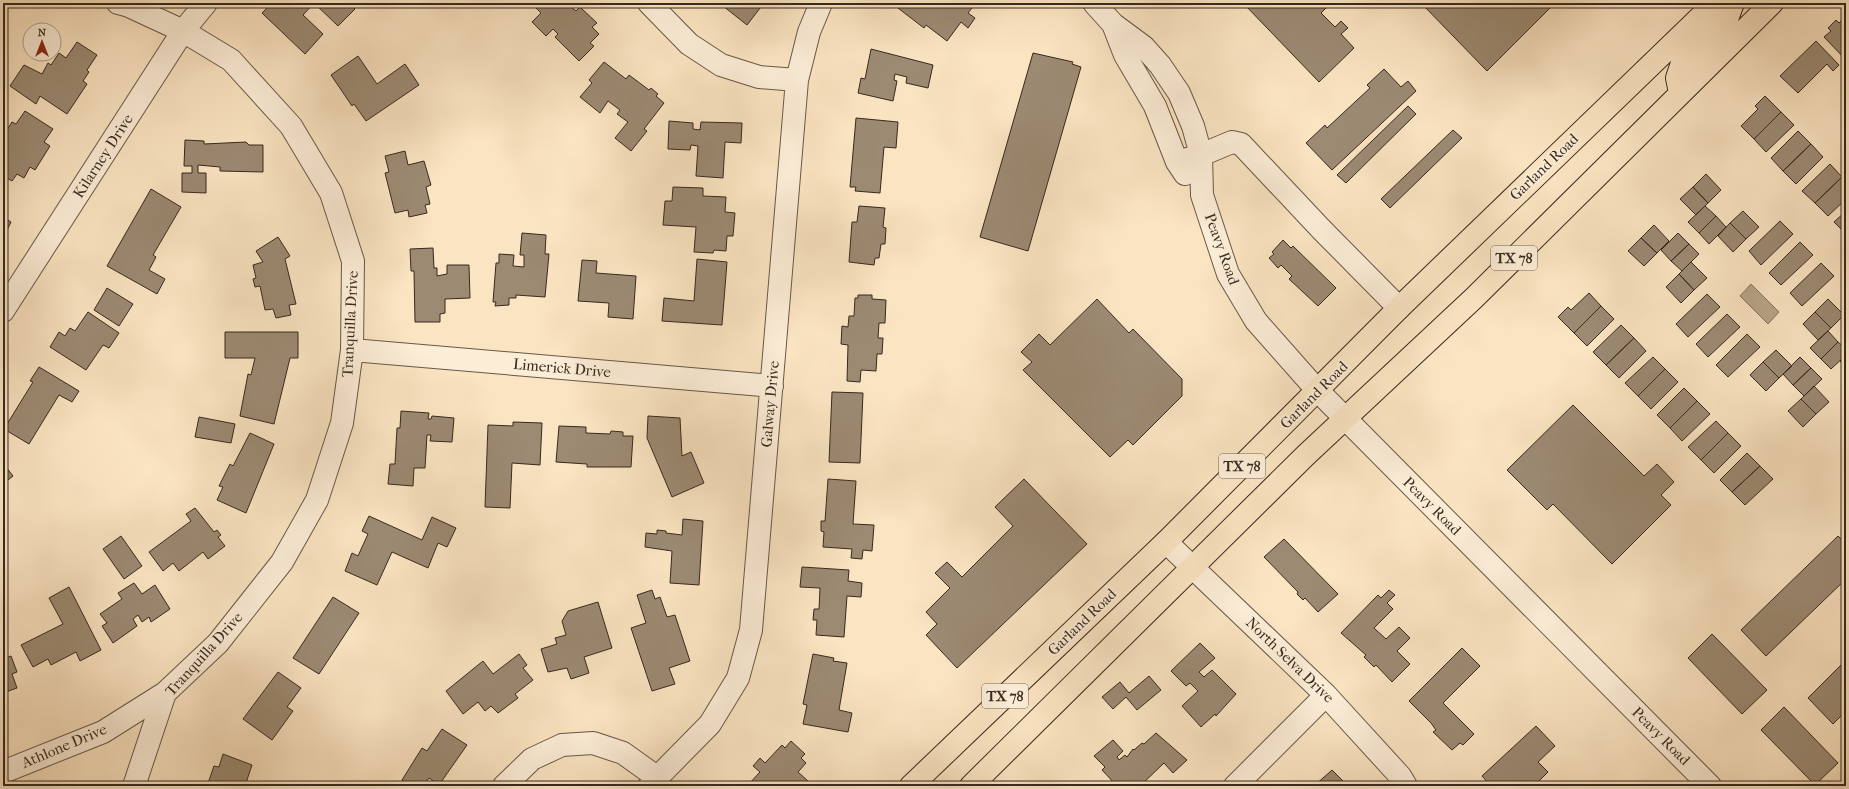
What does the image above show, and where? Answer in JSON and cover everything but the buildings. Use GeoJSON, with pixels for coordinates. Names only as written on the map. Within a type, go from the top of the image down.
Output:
{"type":"FeatureCollection","features":[{"type":"Feature","properties":{"kind":"main road","name":"Garland Road"},"geometry":{"type":"LineString","coordinates":[[911,786],[1166,542],[1399,308],[1715,3]]}},
{"type":"Feature","properties":{"kind":"main road"},"geometry":{"type":"LineString","coordinates":[[1680,93],[1677,78],[1683,60],[1727,19],[1733,3]]}},
{"type":"Feature","properties":{"kind":"main road","name":"TX 78"},"geometry":{"type":"LineString","coordinates":[[971,786],[1345,419],[1474,298],[1772,3]]}},
{"type":"Feature","properties":{"kind":"street","name":"Tranquilla Drive"},"geometry":{"type":"LineString","coordinates":[[118,3],[129,6],[183,31],[231,60],[292,126],[331,192],[352,261],[352,350],[342,423],[317,500],[282,562],[218,643],[166,693],[134,786]]}},
{"type":"Feature","properties":{"kind":"street","name":"Kilarney Drive"},"geometry":{"type":"LineString","coordinates":[[3,311],[183,31],[206,3]]}},
{"type":"Feature","properties":{"kind":"street"},"geometry":{"type":"LineString","coordinates":[[650,3],[689,44],[721,65],[759,77],[797,80]]}},
{"type":"Feature","properties":{"kind":"street","name":"Galway Drive"},"geometry":{"type":"LineString","coordinates":[[504,786],[532,759],[562,746],[593,743],[623,753],[654,782],[710,724],[738,678],[751,630],[797,80],[810,32],[821,3]]}},
{"type":"Feature","properties":{"kind":"street","name":"Peavy Road"},"geometry":{"type":"LineString","coordinates":[[1094,3],[1113,24],[1144,46],[1160,65],[1179,93],[1194,126],[1201,155],[1202,195],[1228,274],[1244,304],[1274,343],[1345,419],[1710,786]]}},
{"type":"Feature","properties":{"kind":"street","name":"Peavy Road"},"geometry":{"type":"LineString","coordinates":[[1113,24],[1125,55],[1155,106],[1177,162],[1202,195]]}},
{"type":"Feature","properties":{"kind":"street"},"geometry":{"type":"LineString","coordinates":[[1177,162],[1201,155],[1232,142],[1241,144],[1321,229],[1399,308]]}},
{"type":"Feature","properties":{"kind":"street","name":"Limerick Drive"},"geometry":{"type":"LineString","coordinates":[[352,350],[772,386]]}},
{"type":"Feature","properties":{"kind":"street","name":"North Selva Drive"},"geometry":{"type":"LineString","coordinates":[[1166,542],[1326,695],[1400,776],[1406,786]]}},
{"type":"Feature","properties":{"kind":"street","name":"Athlone Drive"},"geometry":{"type":"LineString","coordinates":[[3,772],[103,732],[166,693]]}},
{"type":"Feature","properties":{"kind":"street"},"geometry":{"type":"LineString","coordinates":[[1235,786],[1326,695]]}},
{"type":"Feature","properties":{"kind":"shaded area"},"geometry":{"type":"Polygon","coordinates":[[[1751,284],[1779,312],[1768,324],[1740,296],[1751,284]]]}}]}
